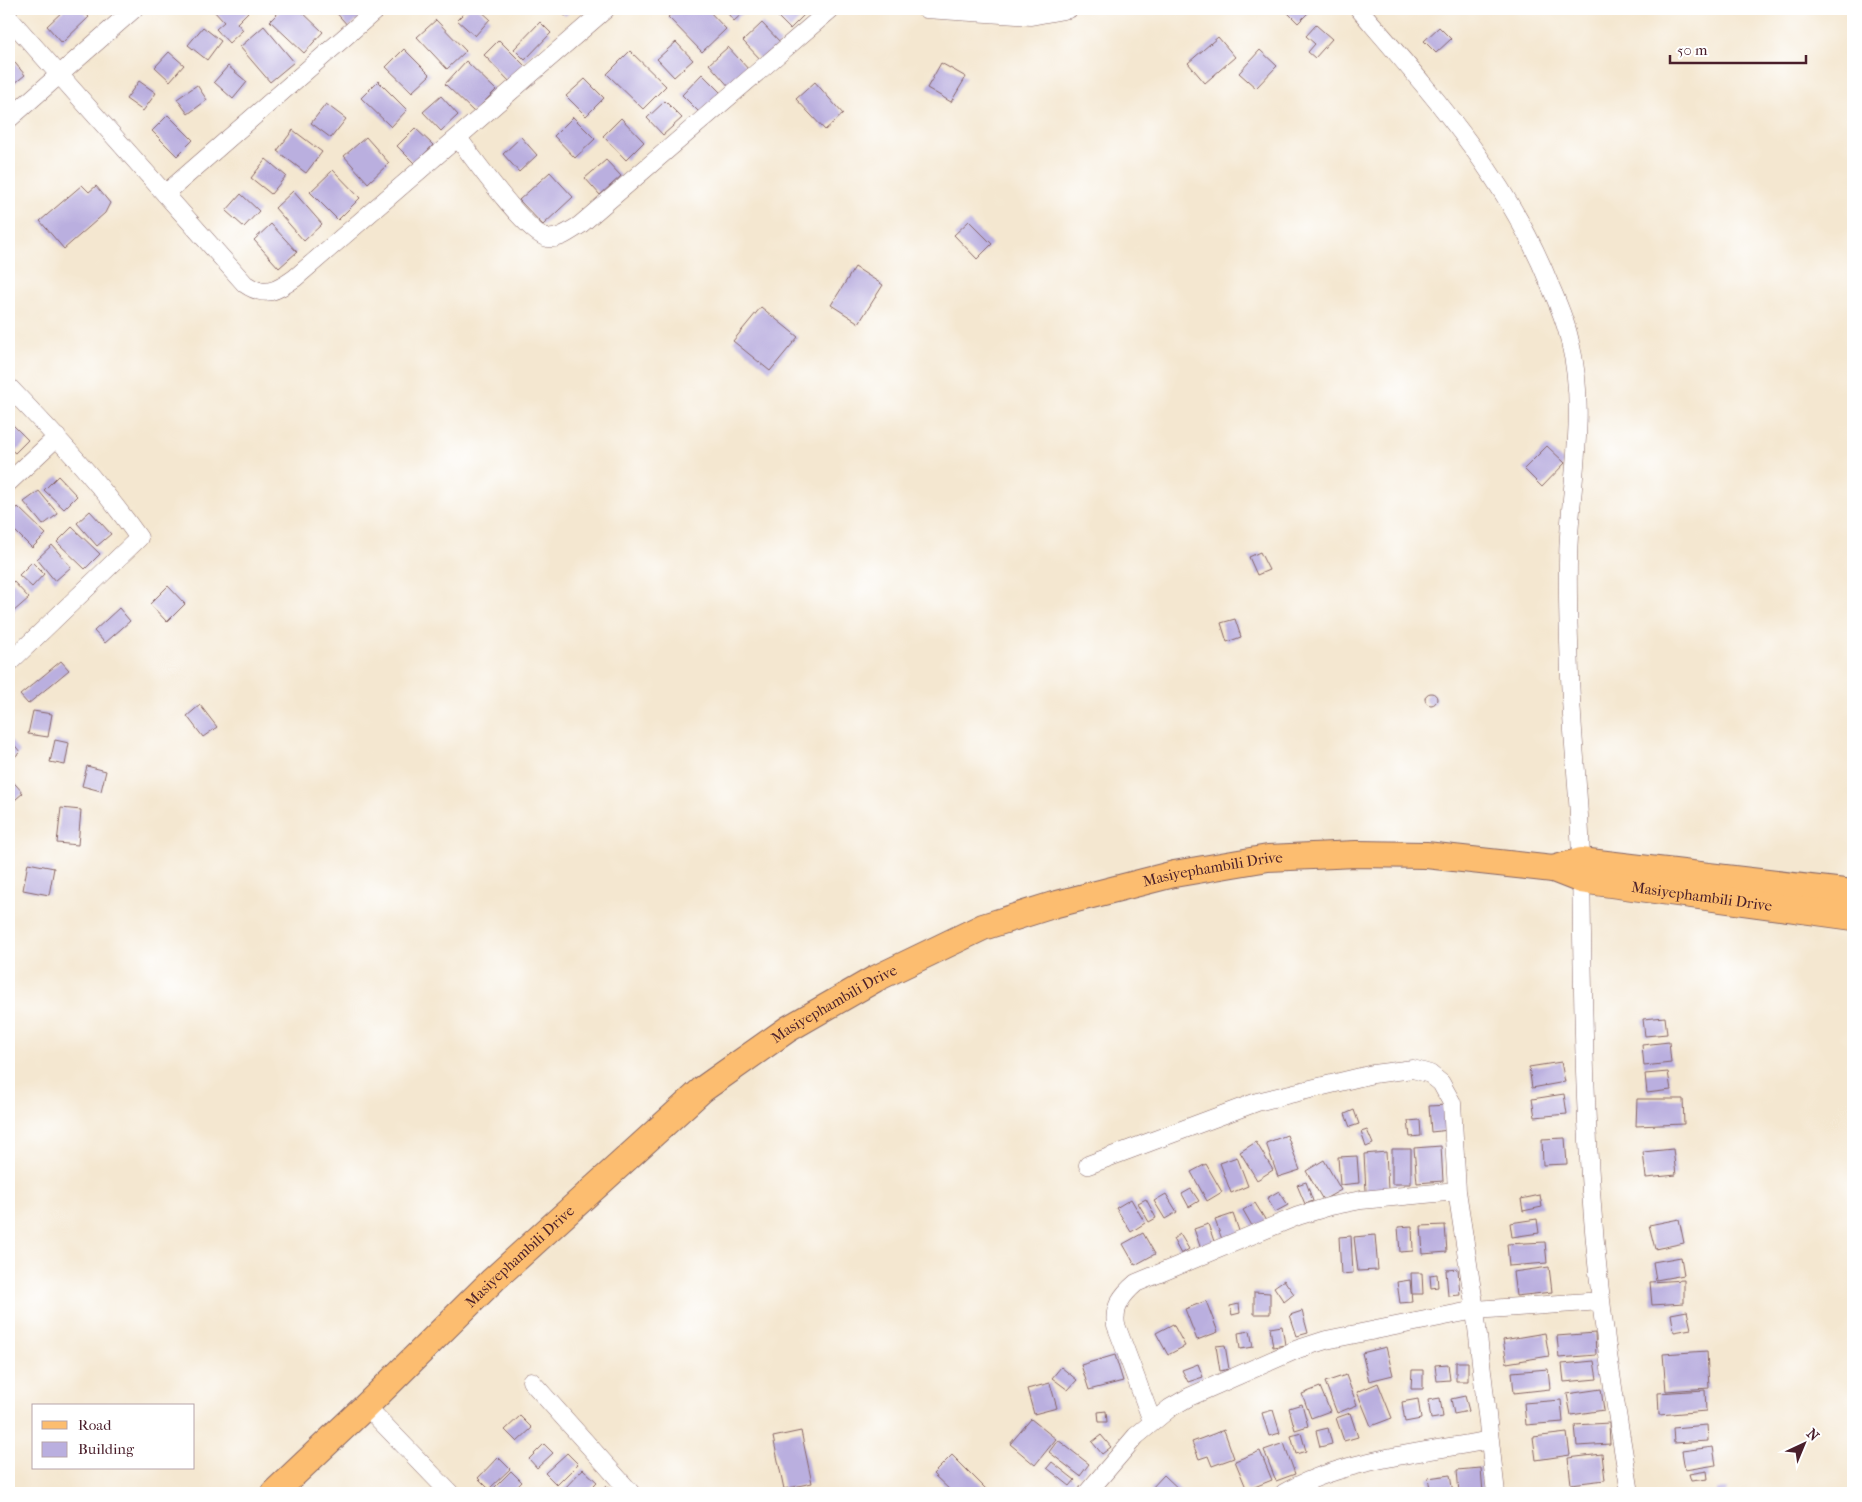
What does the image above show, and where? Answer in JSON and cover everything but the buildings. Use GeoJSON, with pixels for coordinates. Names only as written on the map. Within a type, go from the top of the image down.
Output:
{"type":"FeatureCollection","features":[{"type":"Feature","properties":{"kind":"main road","name":"Masiyephambili Drive"},"geometry":{"type":"LineString","coordinates":[[274,1493],[366,1406],[492,1280],[703,1089],[788,1029],[875,978],[983,928],[1053,905],[1174,874],[1268,858],[1356,854],[1426,855],[1553,869],[1853,894]]}},
{"type":"Feature","properties":{"kind":"main road","name":"Masiyephambili Drive"},"geometry":{"type":"LineString","coordinates":[[1581,871],[1853,917]]}},
{"type":"Feature","properties":{"kind":"street"},"geometry":{"type":"LineString","coordinates":[[9,119],[134,9]]}},
{"type":"Feature","properties":{"kind":"street"},"geometry":{"type":"LineString","coordinates":[[165,194],[377,9]]}},
{"type":"Feature","properties":{"kind":"street"},"geometry":{"type":"LineString","coordinates":[[9,18],[245,284],[260,292],[274,290],[295,278],[606,9]]}},
{"type":"Feature","properties":{"kind":"street"},"geometry":{"type":"LineString","coordinates":[[458,138],[530,228],[549,238],[558,238],[580,225],[831,9]]}},
{"type":"Feature","properties":{"kind":"street"},"geometry":{"type":"LineString","coordinates":[[926,9],[1031,16],[1069,9]]}},
{"type":"Feature","properties":{"kind":"street"},"geometry":{"type":"LineString","coordinates":[[1359,9],[1450,115],[1479,154],[1509,200],[1538,256],[1570,341],[1577,382],[1579,416],[1569,539],[1568,606],[1581,871],[1586,1127],[1601,1301],[1630,1493]]}},
{"type":"Feature","properties":{"kind":"street"},"geometry":{"type":"LineString","coordinates":[[9,387],[57,438],[123,515],[139,538],[9,663]]}},
{"type":"Feature","properties":{"kind":"street"},"geometry":{"type":"LineString","coordinates":[[9,482],[57,438]]}},
{"type":"Feature","properties":{"kind":"street"},"geometry":{"type":"LineString","coordinates":[[1088,1165],[1258,1102],[1373,1074],[1413,1069],[1430,1074],[1441,1083],[1452,1103],[1456,1191],[1475,1310],[1496,1493]]}},
{"type":"Feature","properties":{"kind":"street"},"geometry":{"type":"LineString","coordinates":[[1152,1421],[1114,1315],[1124,1294],[1136,1283],[1298,1216],[1331,1206],[1361,1200],[1456,1191]]}},
{"type":"Feature","properties":{"kind":"street"},"geometry":{"type":"LineString","coordinates":[[1087,1493],[1136,1436],[1152,1421],[1189,1397],[1298,1350],[1326,1340],[1475,1310],[1601,1301]]}},
{"type":"Feature","properties":{"kind":"street"},"geometry":{"type":"LineString","coordinates":[[531,1381],[630,1493]]}},
{"type":"Feature","properties":{"kind":"street"},"geometry":{"type":"LineString","coordinates":[[366,1406],[450,1493]]}},
{"type":"Feature","properties":{"kind":"street"},"geometry":{"type":"LineString","coordinates":[[1284,1493],[1342,1470],[1393,1458],[1490,1440]]}}]}
